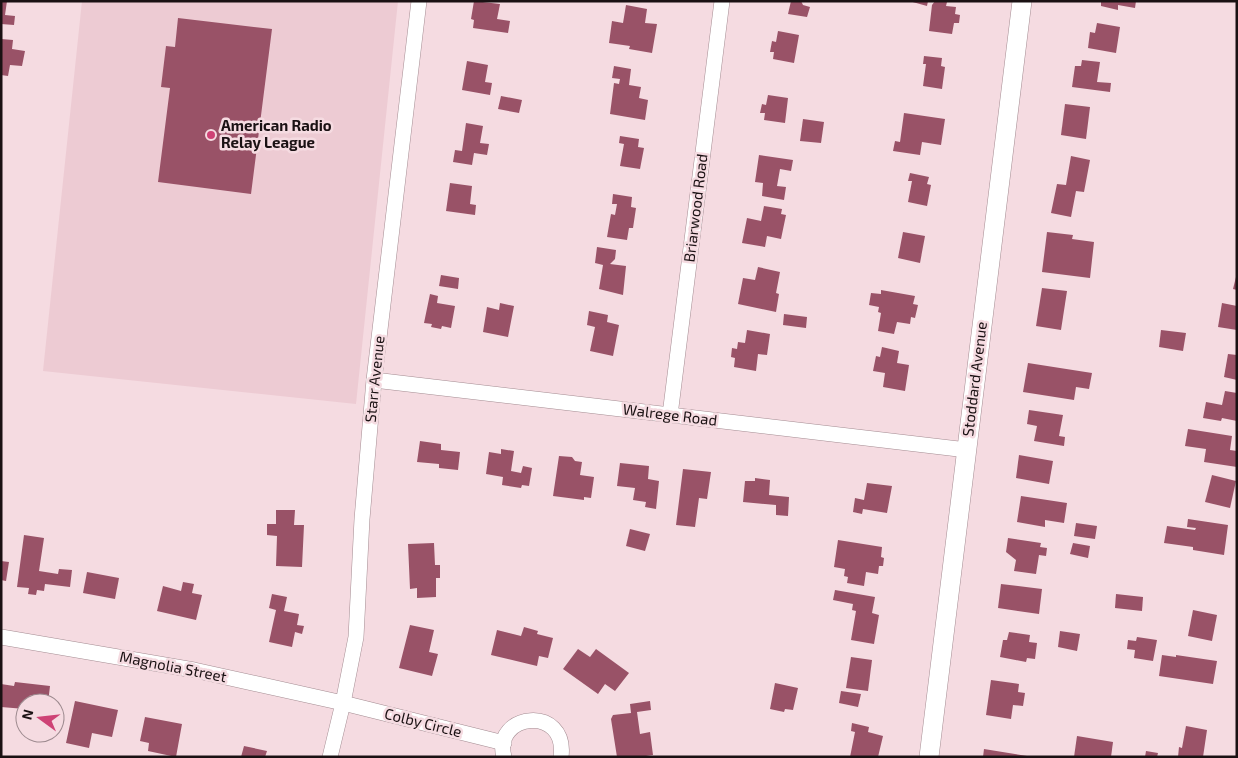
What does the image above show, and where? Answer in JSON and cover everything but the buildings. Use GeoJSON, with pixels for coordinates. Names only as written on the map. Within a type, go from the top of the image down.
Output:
{"type":"FeatureCollection","features":[{"type":"Feature","properties":{"kind":"street","name":"Starr Avenue"},"geometry":{"type":"LineString","coordinates":[[330,757],[356,636],[362,519],[374,380],[419,1]]}},
{"type":"Feature","properties":{"kind":"street","name":"Briarwood Road"},"geometry":{"type":"LineString","coordinates":[[670,415],[722,1]]}},
{"type":"Feature","properties":{"kind":"street","name":"Stoddard Avenue"},"geometry":{"type":"LineString","coordinates":[[929,757],[1022,1]]}},
{"type":"Feature","properties":{"kind":"street","name":"Walrege Road"},"geometry":{"type":"LineString","coordinates":[[374,380],[967,450]]}},
{"type":"Feature","properties":{"kind":"street","name":"Magnolia Street"},"geometry":{"type":"LineString","coordinates":[[1,636],[194,670],[343,703]]}},
{"type":"Feature","properties":{"kind":"street","name":"Colby Circle"},"geometry":{"type":"LineString","coordinates":[[343,703],[504,750],[507,734],[513,727],[521,722],[540,720],[555,730],[560,738],[562,747],[561,757]]}},
{"type":"Feature","properties":{"kind":"shaded area"},"geometry":{"type":"Polygon","coordinates":[[[82,1],[398,1],[356,404],[43,371],[82,1]]]}},
{"type":"Feature","properties":{"kind":"place","name":"American Radio Relay League"},"geometry":{"type":"Point","coordinates":[211,135]}}]}
